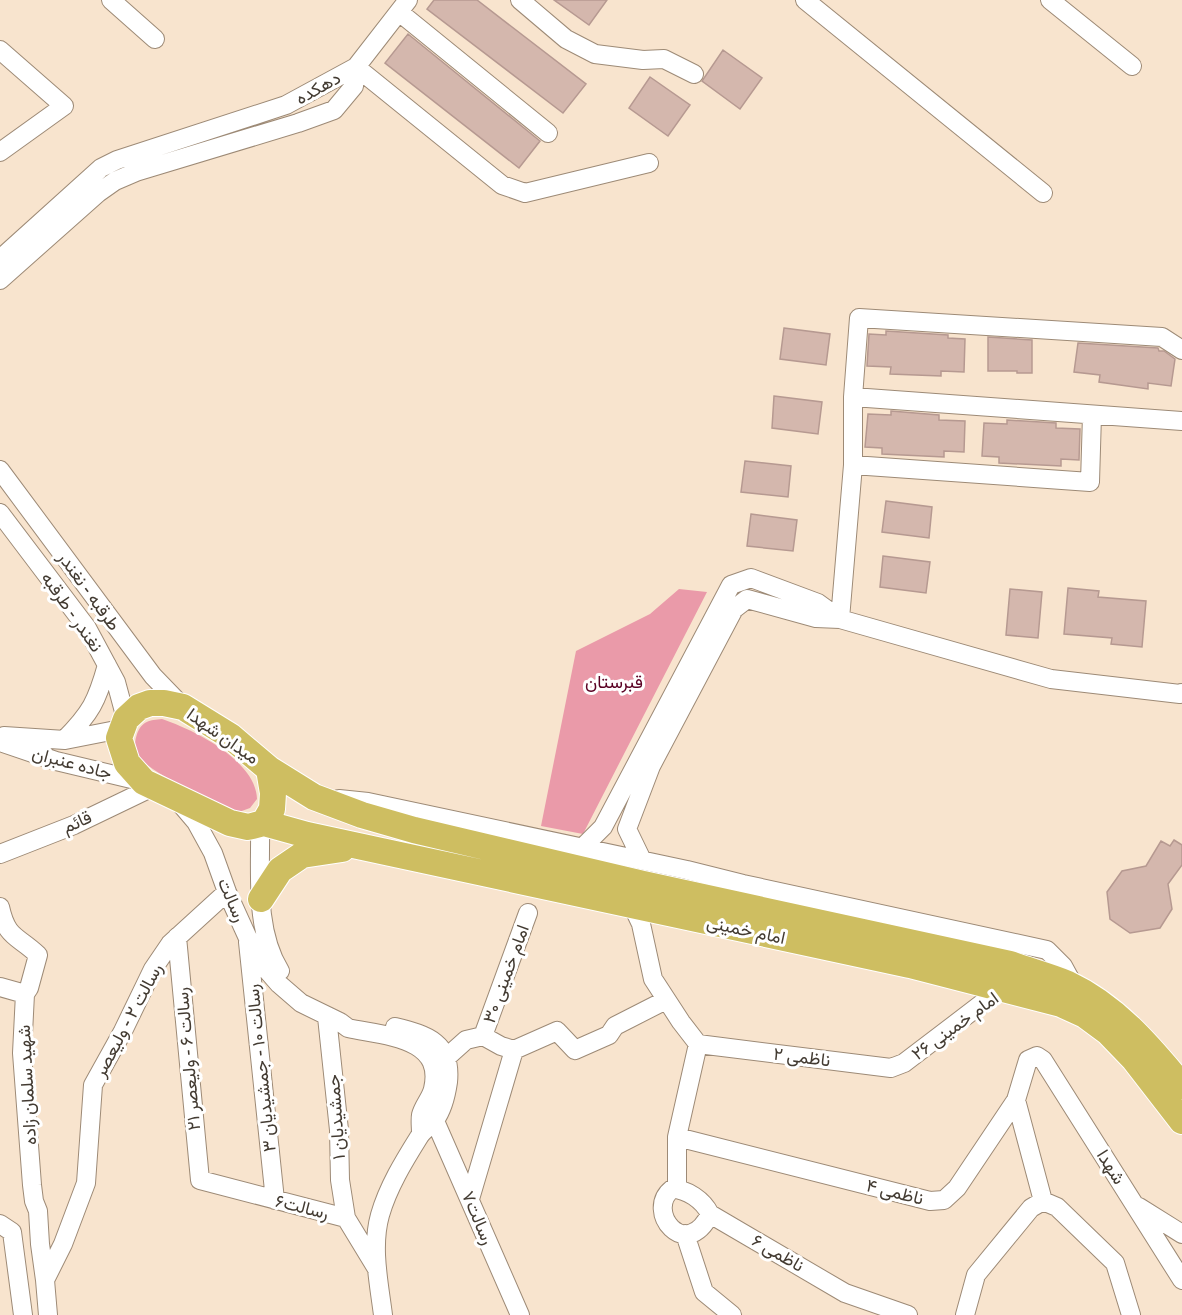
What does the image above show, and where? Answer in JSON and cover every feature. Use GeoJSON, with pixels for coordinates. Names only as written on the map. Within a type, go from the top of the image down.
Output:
{"type":"FeatureCollection","features":[{"type":"Feature","properties":{"kind":"highway","name":"میدان شهدا"},"geometry":{"type":"LineString","coordinates":[[124,724],[139,707],[150,703],[164,703],[183,707],[230,736],[269,769],[273,793],[272,809],[262,823]]}},
{"type":"Feature","properties":{"kind":"highway"},"geometry":{"type":"LineString","coordinates":[[124,724],[119,738],[127,763],[149,785],[230,823],[248,826],[262,823]]}},
{"type":"Feature","properties":{"kind":"highway","name":"امام خمینی"},"geometry":{"type":"LineString","coordinates":[[269,769],[314,797],[362,815],[414,830],[643,884],[740,895],[1010,964],[1075,988],[1095,999],[1123,1021],[1151,1049],[1182,1086]]}},
{"type":"Feature","properties":{"kind":"highway","name":"امام خمینی"},"geometry":{"type":"LineString","coordinates":[[262,823],[358,847],[910,965],[1061,1004],[1085,1015],[1108,1032],[1134,1059],[1182,1121]]}},
{"type":"Feature","properties":{"kind":"highway"},"geometry":{"type":"LineString","coordinates":[[261,899],[280,870],[302,855],[358,847]]}},
{"type":"Feature","properties":{"kind":"street"},"geometry":{"type":"LineString","coordinates":[[111,0],[155,39]]}},
{"type":"Feature","properties":{"kind":"street"},"geometry":{"type":"LineString","coordinates":[[520,0],[566,39],[595,54],[643,60],[664,59],[694,74]]}},
{"type":"Feature","properties":{"kind":"street"},"geometry":{"type":"LineString","coordinates":[[805,0],[1043,193]]}},
{"type":"Feature","properties":{"kind":"street"},"geometry":{"type":"LineString","coordinates":[[1050,0],[1132,66]]}},
{"type":"Feature","properties":{"kind":"street"},"geometry":{"type":"LineString","coordinates":[[548,133],[403,6],[356,67],[502,185],[525,194],[649,163]]}},
{"type":"Feature","properties":{"kind":"street"},"geometry":{"type":"LineString","coordinates":[[0,50],[64,106],[0,152]]}},
{"type":"Feature","properties":{"kind":"street","name":"دهکده"},"geometry":{"type":"LineString","coordinates":[[0,259],[101,168],[117,160],[286,105],[356,67]]}},
{"type":"Feature","properties":{"kind":"street","name":"دهکده"},"geometry":{"type":"LineString","coordinates":[[0,280],[98,193],[115,181],[136,172],[334,110],[354,86],[356,67]]}},
{"type":"Feature","properties":{"kind":"street"},"geometry":{"type":"LineString","coordinates":[[286,105],[298,123]]}},
{"type":"Feature","properties":{"kind":"street"},"geometry":{"type":"LineString","coordinates":[[840,619],[853,465],[853,397],[859,318],[1162,337],[1182,350]]}},
{"type":"Feature","properties":{"kind":"street"},"geometry":{"type":"LineString","coordinates":[[853,397],[1182,421]]}},
{"type":"Feature","properties":{"kind":"street"},"geometry":{"type":"LineString","coordinates":[[853,465],[1090,482],[1092,416]]}},
{"type":"Feature","properties":{"kind":"street","name":"طرقبه - نغندر"},"geometry":{"type":"LineString","coordinates":[[0,470],[153,676],[183,707]]}},
{"type":"Feature","properties":{"kind":"street","name":"نغندر - طرقبه"},"geometry":{"type":"LineString","coordinates":[[0,513],[87,628],[116,682],[124,724]]}},
{"type":"Feature","properties":{"kind":"street"},"geometry":{"type":"LineString","coordinates":[[582,848],[603,827],[731,585],[751,578],[818,603],[840,619]]}},
{"type":"Feature","properties":{"kind":"street"},"geometry":{"type":"LineString","coordinates":[[740,582],[747,599]]}},
{"type":"Feature","properties":{"kind":"street"},"geometry":{"type":"LineString","coordinates":[[747,599],[816,618],[840,619],[1050,679],[1182,693]]}},
{"type":"Feature","properties":{"kind":"street"},"geometry":{"type":"LineString","coordinates":[[603,827],[612,833],[620,834],[627,829],[651,766],[734,609],[747,599]]}},
{"type":"Feature","properties":{"kind":"street"},"geometry":{"type":"LineString","coordinates":[[64,740],[85,719],[100,693],[107,665]]}},
{"type":"Feature","properties":{"kind":"street","name":"جاده عنبران"},"geometry":{"type":"LineString","coordinates":[[0,736],[64,740],[124,724]]}},
{"type":"Feature","properties":{"kind":"street","name":"جاده عنبران"},"geometry":{"type":"LineString","coordinates":[[0,742],[149,785]]}},
{"type":"Feature","properties":{"kind":"street","name":"قائم"},"geometry":{"type":"LineString","coordinates":[[0,854],[74,825],[149,785]]}},
{"type":"Feature","properties":{"kind":"street"},"geometry":{"type":"LineString","coordinates":[[314,797],[368,802],[642,860],[740,895]]}},
{"type":"Feature","properties":{"kind":"street","name":"رسالت"},"geometry":{"type":"LineString","coordinates":[[176,798],[196,822],[213,853],[227,892],[247,936],[266,969],[279,984],[301,1003],[348,1028],[409,1041],[432,1059],[436,1073],[432,1092],[421,1114],[421,1133]]}},
{"type":"Feature","properties":{"kind":"street","name":"رسالت"},"geometry":{"type":"LineString","coordinates":[[262,823],[263,922],[273,960],[294,996]]}},
{"type":"Feature","properties":{"kind":"street"},"geometry":{"type":"LineString","coordinates":[[627,829],[642,860]]}},
{"type":"Feature","properties":{"kind":"street","name":"رسالت ۲ - ولیعصر"},"geometry":{"type":"LineString","coordinates":[[45,1281],[63,1244],[86,1183],[93,1085],[123,1031],[153,969],[177,937],[227,892]]}},
{"type":"Feature","properties":{"kind":"street"},"geometry":{"type":"LineString","coordinates":[[632,905],[641,924],[653,979],[698,1044],[677,1137],[677,1189]]}},
{"type":"Feature","properties":{"kind":"street","name":"شهید سلمان زاده"},"geometry":{"type":"LineString","coordinates":[[0,907],[4,925],[11,936],[27,944],[38,955],[29,988],[24,994],[23,1059],[32,1185],[34,1201],[39,1211],[40,1244],[45,1281]]}},
{"type":"Feature","properties":{"kind":"street","name":"امام خمینی ۳۰"},"geometry":{"type":"LineString","coordinates":[[483,1036],[528,913]]}},
{"type":"Feature","properties":{"kind":"street","name":"رسالت ۱۰ - جمشیدیان ۳"},"geometry":{"type":"LineString","coordinates":[[247,936],[274,1200]]}},
{"type":"Feature","properties":{"kind":"street","name":"رسالت ۶ - ولیعصر ۲۱"},"geometry":{"type":"LineString","coordinates":[[177,937],[200,1180]]}},
{"type":"Feature","properties":{"kind":"street"},"geometry":{"type":"LineString","coordinates":[[0,987],[24,994]]}},
{"type":"Feature","properties":{"kind":"street","name":"امام خمینی ۲۶"},"geometry":{"type":"LineString","coordinates":[[904,1063],[984,1002],[1005,989]]}},
{"type":"Feature","properties":{"kind":"street"},"geometry":{"type":"LineString","coordinates":[[447,1057],[466,1040],[483,1036],[514,1050],[557,1031],[574,1050],[609,1035],[615,1026],[666,1000]]}},
{"type":"Feature","properties":{"kind":"street","name":"رسالت"},"geometry":{"type":"LineString","coordinates":[[333,1019],[386,1024],[424,1034],[439,1045],[447,1057],[446,1099],[435,1121],[421,1133],[388,1192],[379,1217],[376,1236],[377,1269],[383,1315]]}},
{"type":"Feature","properties":{"kind":"street","name":"جمشیدیان ۱"},"geometry":{"type":"LineString","coordinates":[[333,1019],[340,1180],[346,1218]]}},
{"type":"Feature","properties":{"kind":"street","name":"ناظمی ۲"},"geometry":{"type":"LineString","coordinates":[[698,1044],[891,1068],[904,1063]]}},
{"type":"Feature","properties":{"kind":"street"},"geometry":{"type":"LineString","coordinates":[[470,1199],[514,1050]]}},
{"type":"Feature","properties":{"kind":"street","name":"ناظمی ۴"},"geometry":{"type":"LineString","coordinates":[[677,1137],[930,1201],[944,1200],[957,1188],[1016,1100],[1028,1060],[1037,1056]]}},
{"type":"Feature","properties":{"kind":"street","name":"شهدا"},"geometry":{"type":"LineString","coordinates":[[1037,1056],[1043,1060],[1182,1280]]}},
{"type":"Feature","properties":{"kind":"street"},"geometry":{"type":"LineString","coordinates":[[1016,1100],[1043,1201]]}},
{"type":"Feature","properties":{"kind":"street","name":"رسالت۷"},"geometry":{"type":"LineString","coordinates":[[435,1121],[520,1315]]}},
{"type":"Feature","properties":{"kind":"street","name":"رسالت۶"},"geometry":{"type":"LineString","coordinates":[[200,1180],[346,1218],[377,1269]]}},
{"type":"Feature","properties":{"kind":"street"},"geometry":{"type":"LineString","coordinates":[[672,1189],[677,1189],[701,1202],[710,1214],[699,1230],[694,1233],[676,1233],[669,1228],[663,1211],[664,1200],[672,1189]]}},
{"type":"Feature","properties":{"kind":"street"},"geometry":{"type":"LineString","coordinates":[[965,1315],[976,1275],[1030,1208],[1043,1201],[1057,1206],[1115,1263],[1131,1315]]}},
{"type":"Feature","properties":{"kind":"street"},"geometry":{"type":"LineString","coordinates":[[1135,1205],[1182,1234]]}},
{"type":"Feature","properties":{"kind":"street","name":"ناظمی ۶"},"geometry":{"type":"LineString","coordinates":[[710,1214],[845,1293],[908,1315]]}},
{"type":"Feature","properties":{"kind":"street"},"geometry":{"type":"LineString","coordinates":[[0,1224],[12,1232],[22,1315]]}},
{"type":"Feature","properties":{"kind":"street"},"geometry":{"type":"LineString","coordinates":[[685,1234],[704,1292],[732,1315]]}},
{"type":"Feature","properties":{"kind":"street"},"geometry":{"type":"LineString","coordinates":[[45,1281],[48,1315]]}},
{"type":"Feature","properties":{"kind":"green space","name":"قبرستان"},"geometry":{"type":"Polygon","coordinates":[[[679,589],[707,592],[583,834],[541,826],[576,651],[650,614],[679,589]]]}},
{"type":"Feature","properties":{"kind":"green space"},"geometry":{"type":"Polygon","coordinates":[[[162,719],[206,739],[235,760],[254,785],[257,799],[250,808],[239,812],[216,802],[160,774],[141,759],[135,747],[141,726],[147,722],[162,719]]]}},
{"type":"Feature","properties":{"kind":"building"},"geometry":{"type":"Polygon","coordinates":[[[434,0],[477,0],[586,84],[563,113],[427,9],[434,0]]]}},
{"type":"Feature","properties":{"kind":"building"},"geometry":{"type":"Polygon","coordinates":[[[554,0],[607,0],[589,25],[554,0]]]}},
{"type":"Feature","properties":{"kind":"building"},"geometry":{"type":"Polygon","coordinates":[[[408,34],[540,141],[519,168],[385,63],[408,34]]]}},
{"type":"Feature","properties":{"kind":"building"},"geometry":{"type":"Polygon","coordinates":[[[723,50],[762,78],[740,109],[702,81],[723,50]]]}},
{"type":"Feature","properties":{"kind":"building"},"geometry":{"type":"Polygon","coordinates":[[[650,77],[690,105],[668,136],[629,108],[650,77]]]}},
{"type":"Feature","properties":{"kind":"building"},"geometry":{"type":"Polygon","coordinates":[[[784,328],[830,334],[826,365],[780,359],[784,328]]]}},
{"type":"Feature","properties":{"kind":"building"},"geometry":{"type":"Polygon","coordinates":[[[886,331],[948,335],[948,338],[965,339],[964,372],[941,371],[941,376],[890,374],[891,367],[867,366],[869,334],[886,335],[886,331]]]}},
{"type":"Feature","properties":{"kind":"building"},"geometry":{"type":"Polygon","coordinates":[[[988,337],[1032,340],[1032,373],[988,371],[988,337]]]}},
{"type":"Feature","properties":{"kind":"building"},"geometry":{"type":"Polygon","coordinates":[[[1078,343],[1158,348],[1159,351],[1164,351],[1175,359],[1171,386],[1148,383],[1148,389],[1099,382],[1100,375],[1074,372],[1078,343]]]}},
{"type":"Feature","properties":{"kind":"building"},"geometry":{"type":"Polygon","coordinates":[[[774,396],[822,402],[818,434],[772,428],[774,396]]]}},
{"type":"Feature","properties":{"kind":"building"},"geometry":{"type":"Polygon","coordinates":[[[891,411],[939,415],[939,420],[965,421],[964,452],[944,451],[944,457],[882,454],[882,448],[865,447],[868,414],[891,415],[891,411]]]}},
{"type":"Feature","properties":{"kind":"building"},"geometry":{"type":"Polygon","coordinates":[[[1007,420],[1056,423],[1056,428],[1080,429],[1079,460],[1061,459],[1061,466],[999,463],[999,457],[982,456],[984,423],[1007,424],[1007,420]]]}},
{"type":"Feature","properties":{"kind":"building"},"geometry":{"type":"Polygon","coordinates":[[[745,461],[791,466],[788,497],[741,492],[745,461]]]}},
{"type":"Feature","properties":{"kind":"building"},"geometry":{"type":"Polygon","coordinates":[[[886,501],[932,507],[929,538],[882,532],[886,501]]]}},
{"type":"Feature","properties":{"kind":"building"},"geometry":{"type":"Polygon","coordinates":[[[751,514],[797,520],[793,551],[747,546],[751,514]]]}},
{"type":"Feature","properties":{"kind":"building"},"geometry":{"type":"Polygon","coordinates":[[[883,556],[930,562],[926,593],[880,587],[883,556]]]}},
{"type":"Feature","properties":{"kind":"building"},"geometry":{"type":"Polygon","coordinates":[[[1068,588],[1099,591],[1098,597],[1146,601],[1142,647],[1111,644],[1112,638],[1064,634],[1068,588]]]}},
{"type":"Feature","properties":{"kind":"building"},"geometry":{"type":"Polygon","coordinates":[[[1010,589],[1042,592],[1038,638],[1006,635],[1010,589]]]}},
{"type":"Feature","properties":{"kind":"building"},"geometry":{"type":"Polygon","coordinates":[[[1174,840],[1182,845],[1182,865],[1168,884],[1172,909],[1160,928],[1130,933],[1110,919],[1107,892],[1122,871],[1146,866],[1161,841],[1170,846],[1174,840]]]}}]}
